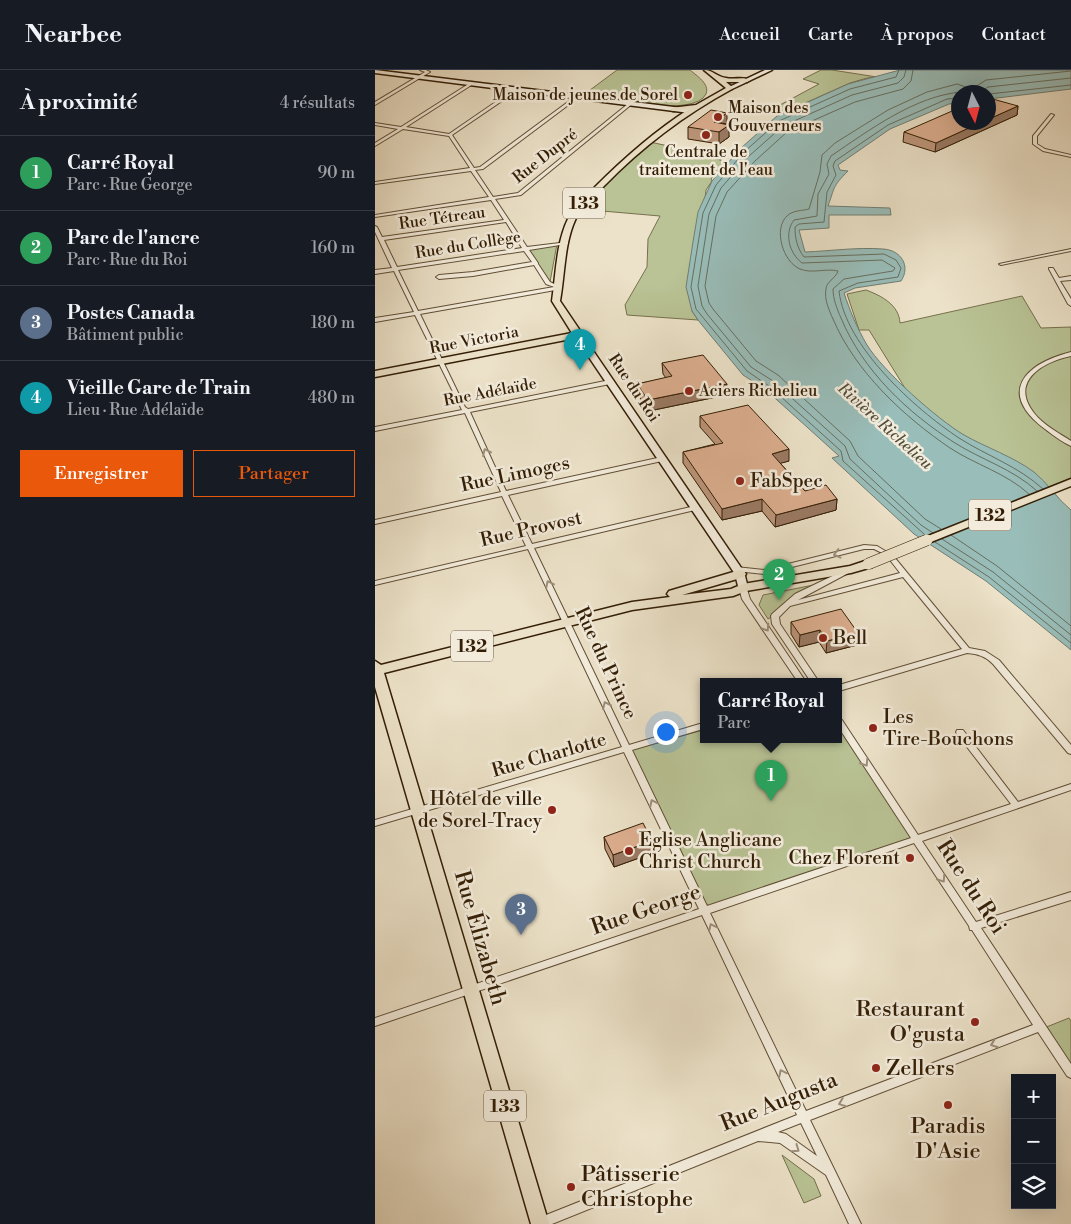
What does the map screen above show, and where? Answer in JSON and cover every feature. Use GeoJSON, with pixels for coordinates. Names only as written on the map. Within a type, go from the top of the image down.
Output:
{"type":"FeatureCollection","features":[{"type":"Feature","properties":{"kind":"main road"},"geometry":{"type":"LineString","coordinates":[[707,70],[711,79]]}},
{"type":"Feature","properties":{"kind":"main road"},"geometry":{"type":"LineString","coordinates":[[699,71],[728,89]]}},
{"type":"Feature","properties":{"kind":"main road"},"geometry":{"type":"LineString","coordinates":[[711,79],[747,80]]}},
{"type":"Feature","properties":{"kind":"main road"},"geometry":{"type":"LineString","coordinates":[[713,89],[713,97]]}},
{"type":"Feature","properties":{"kind":"main road","name":"133"},"geometry":{"type":"LineString","coordinates":[[559,288],[571,221],[580,206],[614,171],[649,141],[699,105],[728,89]]}},
{"type":"Feature","properties":{"kind":"main road"},"geometry":{"type":"LineString","coordinates":[[673,109],[699,105]]}},
{"type":"Feature","properties":{"kind":"main road","name":"Rue du Roi"},"geometry":{"type":"LineString","coordinates":[[559,288],[556,301],[579,335]]}},
{"type":"Feature","properties":{"kind":"main road","name":"Rue Victoria"},"geometry":{"type":"LineString","coordinates":[[375,374],[579,335]]}},
{"type":"Feature","properties":{"kind":"main road","name":"132"},"geometry":{"type":"LineString","coordinates":[[375,669],[648,604],[733,592],[743,588],[851,569],[868,564],[1071,482]]}},
{"type":"Feature","properties":{"kind":"main road"},"geometry":{"type":"LineString","coordinates":[[648,604],[655,599],[738,571]]}},
{"type":"Feature","properties":{"kind":"main road","name":"Rue Élizabeth"},"geometry":{"type":"LineString","coordinates":[[375,669],[539,1224]]}},
{"type":"Feature","properties":{"kind":"street"},"geometry":{"type":"LineString","coordinates":[[728,89],[769,70]]}},
{"type":"Feature","properties":{"kind":"street"},"geometry":{"type":"LineString","coordinates":[[375,71],[422,73],[471,84],[690,111]]}},
{"type":"Feature","properties":{"kind":"street"},"geometry":{"type":"LineString","coordinates":[[375,104],[422,73]]}},
{"type":"Feature","properties":{"kind":"street"},"geometry":{"type":"LineString","coordinates":[[375,145],[471,84]]}},
{"type":"Feature","properties":{"kind":"street"},"geometry":{"type":"LineString","coordinates":[[375,124],[450,135],[517,90]]}},
{"type":"Feature","properties":{"kind":"street"},"geometry":{"type":"LineString","coordinates":[[375,183],[483,167],[577,97]]}},
{"type":"Feature","properties":{"kind":"street","name":"Rue Dupré"},"geometry":{"type":"LineString","coordinates":[[375,216],[491,199],[521,192],[630,104]]}},
{"type":"Feature","properties":{"kind":"street"},"geometry":{"type":"LineString","coordinates":[[1052,115],[1035,136],[1035,144],[1044,150],[1071,156]]}},
{"type":"Feature","properties":{"kind":"street"},"geometry":{"type":"LineString","coordinates":[[450,135],[548,283],[559,288]]}},
{"type":"Feature","properties":{"kind":"street","name":"Rue Tétreau"},"geometry":{"type":"LineString","coordinates":[[375,242],[506,221]]}},
{"type":"Feature","properties":{"kind":"street","name":"Rue du Prince"},"geometry":{"type":"LineString","coordinates":[[375,227],[440,362],[463,408],[467,411],[504,493],[568,622],[855,1224]]}},
{"type":"Feature","properties":{"kind":"street","name":"Rue du Collège"},"geometry":{"type":"LineString","coordinates":[[375,272],[566,243]]}},
{"type":"Feature","properties":{"kind":"street"},"geometry":{"type":"LineString","coordinates":[[1001,264],[1071,250]]}},
{"type":"Feature","properties":{"kind":"street"},"geometry":{"type":"LineString","coordinates":[[439,277],[473,274],[536,263]]}},
{"type":"Feature","properties":{"kind":"street"},"geometry":{"type":"LineString","coordinates":[[1051,269],[1071,304]]}},
{"type":"Feature","properties":{"kind":"street"},"geometry":{"type":"LineString","coordinates":[[1058,280],[1071,278]]}},
{"type":"Feature","properties":{"kind":"street"},"geometry":{"type":"LineString","coordinates":[[375,320],[559,288]]}},
{"type":"Feature","properties":{"kind":"street"},"geometry":{"type":"LineString","coordinates":[[1064,291],[1071,291]]}},
{"type":"Feature","properties":{"kind":"street","name":"Rue du Roi"},"geometry":{"type":"LineString","coordinates":[[579,335],[738,571],[746,599],[799,678]]}},
{"type":"Feature","properties":{"kind":"street"},"geometry":{"type":"LineString","coordinates":[[1071,354],[1052,359],[1032,370],[1024,382],[1022,394],[1031,413],[1071,444]]}},
{"type":"Feature","properties":{"kind":"street","name":"Rue Adélaïde"},"geometry":{"type":"LineString","coordinates":[[375,430],[610,382]]}},
{"type":"Feature","properties":{"kind":"street","name":"Rue Limoges"},"geometry":{"type":"LineString","coordinates":[[375,522],[662,459]]}},
{"type":"Feature","properties":{"kind":"street","name":"Rue Provost"},"geometry":{"type":"LineString","coordinates":[[375,583],[695,508]]}},
{"type":"Feature","properties":{"kind":"street"},"geometry":{"type":"LineString","coordinates":[[738,571],[763,572],[864,547],[875,548],[884,552]]}},
{"type":"Feature","properties":{"kind":"street"},"geometry":{"type":"LineString","coordinates":[[893,560],[967,650]]}},
{"type":"Feature","properties":{"kind":"street"},"geometry":{"type":"LineString","coordinates":[[812,678],[775,622],[776,614],[798,596],[851,569]]}},
{"type":"Feature","properties":{"kind":"street"},"geometry":{"type":"LineString","coordinates":[[787,605],[905,574]]}},
{"type":"Feature","properties":{"kind":"street"},"geometry":{"type":"LineString","coordinates":[[842,687],[967,650],[979,651],[990,656],[1071,751]]}},
{"type":"Feature","properties":{"kind":"street","name":"Rue Charlotte"},"geometry":{"type":"LineString","coordinates":[[375,823],[700,727]]}},
{"type":"Feature","properties":{"kind":"street","name":"Rue du Roi"},"geometry":{"type":"LineString","coordinates":[[842,727],[1071,1073]]}},
{"type":"Feature","properties":{"kind":"street"},"geometry":{"type":"LineString","coordinates":[[960,732],[1016,805]]}},
{"type":"Feature","properties":{"kind":"street","name":"Rue George"},"geometry":{"type":"LineString","coordinates":[[375,1022],[1071,787]]}},
{"type":"Feature","properties":{"kind":"street"},"geometry":{"type":"LineString","coordinates":[[973,927],[1071,896]]}},
{"type":"Feature","properties":{"kind":"street","name":"Rue Augusta"},"geometry":{"type":"LineString","coordinates":[[539,1224],[804,1117],[1039,1027]]}},
{"type":"Feature","properties":{"kind":"street"},"geometry":{"type":"LineString","coordinates":[[759,1136],[782,1138],[830,1172]]}},
{"type":"Feature","properties":{"kind":"green space"},"geometry":{"type":"Polygon","coordinates":[[[617,70],[690,70],[705,84],[707,90],[706,94],[698,101],[685,105],[668,106],[628,103],[582,96],[617,70]]]}},
{"type":"Feature","properties":{"kind":"green space"},"geometry":{"type":"Polygon","coordinates":[[[821,70],[877,77],[850,83],[785,112],[777,109],[780,105],[819,84],[803,79],[821,70]]]}},
{"type":"Feature","properties":{"kind":"green space"},"geometry":{"type":"Polygon","coordinates":[[[650,142],[696,152],[702,156],[725,161],[711,179],[712,181],[706,190],[692,311],[698,320],[627,315],[625,305],[647,267],[648,239],[660,216],[579,209],[614,171],[650,142]]]}},
{"type":"Feature","properties":{"kind":"green space"},"geometry":{"type":"Polygon","coordinates":[[[557,244],[550,282],[528,249],[557,244]]]}},
{"type":"Feature","properties":{"kind":"green space"},"geometry":{"type":"Polygon","coordinates":[[[866,290],[889,302],[897,311],[900,323],[1022,296],[1041,328],[1071,327],[1071,479],[1041,490],[913,401],[869,330],[859,330],[847,294],[866,290]]]}},
{"type":"Feature","properties":{"kind":"green space"},"geometry":{"type":"Polygon","coordinates":[[[829,582],[768,619],[759,605],[763,595],[829,582]]]}},
{"type":"Feature","properties":{"kind":"green space"},"geometry":{"type":"Polygon","coordinates":[[[842,727],[916,839],[704,909],[628,751],[700,731],[700,743],[842,743],[842,727]]]}},
{"type":"Feature","properties":{"kind":"green space"},"geometry":{"type":"Polygon","coordinates":[[[1069,1018],[1071,1021],[1071,1068],[1044,1028],[1069,1018]]]}},
{"type":"Feature","properties":{"kind":"green space"},"geometry":{"type":"Polygon","coordinates":[[[782,1155],[814,1179],[821,1196],[804,1203],[782,1155]]]}},
{"type":"Feature","properties":{"kind":"water","name":"Rivière Richelieu"},"geometry":{"type":"Polygon","coordinates":[[[900,70],[1071,70],[1071,89],[996,98],[996,85],[951,85],[951,104],[890,129],[838,165],[840,170],[848,171],[836,184],[828,206],[890,208],[891,215],[829,215],[829,228],[799,230],[805,252],[883,249],[895,252],[903,260],[905,270],[901,281],[855,288],[844,293],[867,345],[885,368],[911,394],[940,418],[964,435],[1017,461],[1034,472],[1071,510],[1071,650],[986,581],[914,534],[832,458],[839,456],[766,390],[743,375],[692,311],[686,287],[698,212],[712,181],[741,148],[777,116],[848,84],[900,70]]]}},
{"type":"Feature","properties":{"kind":"building"},"geometry":{"type":"Polygon","coordinates":[[[996,100],[1018,106],[996,116],[996,100]]]}},
{"type":"Feature","properties":{"kind":"building"},"geometry":{"type":"Polygon","coordinates":[[[711,110],[727,113],[714,122],[729,125],[719,132],[688,127],[711,110]]]}},
{"type":"Feature","properties":{"kind":"building"},"geometry":{"type":"Polygon","coordinates":[[[951,111],[951,130],[964,130],[936,143],[904,132],[951,111]]]}},
{"type":"Feature","properties":{"kind":"building"},"geometry":{"type":"Polygon","coordinates":[[[703,355],[727,384],[648,400],[637,384],[672,376],[662,363],[703,355]]]}},
{"type":"Feature","properties":{"kind":"building","name":"FabSpec"},"geometry":{"type":"Polygon","coordinates":[[[748,405],[789,449],[772,454],[805,491],[826,485],[837,499],[776,515],[762,499],[722,509],[683,452],[723,443],[700,416],[748,405]]]}},
{"type":"Feature","properties":{"kind":"building"},"geometry":{"type":"Polygon","coordinates":[[[841,609],[858,633],[827,641],[820,630],[800,635],[791,622],[841,609]]]}},
{"type":"Feature","properties":{"kind":"building"},"geometry":{"type":"Polygon","coordinates":[[[643,823],[652,841],[613,855],[604,837],[643,823]]]}},
{"type":"Feature","properties":{"kind":"place","name":"Maison de jeunes de Sorel"},"geometry":{"type":"Point","coordinates":[688,95]}},
{"type":"Feature","properties":{"kind":"place","name":"Maison des Gouverneurs"},"geometry":{"type":"Point","coordinates":[718,117]}},
{"type":"Feature","properties":{"kind":"place","name":"Centrale de traitement de l'eau"},"geometry":{"type":"Point","coordinates":[706,135]}},
{"type":"Feature","properties":{"kind":"place","name":"Vieille Gare de Train"},"geometry":{"type":"Point","coordinates":[580,370]}},
{"type":"Feature","properties":{"kind":"place","name":"Aciers Richelieu"},"geometry":{"type":"Point","coordinates":[689,391]}},
{"type":"Feature","properties":{"kind":"place","name":"FabSpec"},"geometry":{"type":"Point","coordinates":[740,481]}},
{"type":"Feature","properties":{"kind":"place","name":"Parc de l'ancre"},"geometry":{"type":"Point","coordinates":[779,600]}},
{"type":"Feature","properties":{"kind":"place","name":"Bell"},"geometry":{"type":"Point","coordinates":[823,638]}},
{"type":"Feature","properties":{"kind":"place","name":"Les Tire-Bouchons"},"geometry":{"type":"Point","coordinates":[873,728]}},
{"type":"Feature","properties":{"kind":"place","name":"Carré Royal"},"geometry":{"type":"Point","coordinates":[771,801]}},
{"type":"Feature","properties":{"kind":"place","name":"Hôtel de ville de Sorel-Tracy"},"geometry":{"type":"Point","coordinates":[552,810]}},
{"type":"Feature","properties":{"kind":"place","name":"Eglise Anglicane Christ Church"},"geometry":{"type":"Point","coordinates":[629,851]}},
{"type":"Feature","properties":{"kind":"place","name":"Chez Florent"},"geometry":{"type":"Point","coordinates":[910,858]}},
{"type":"Feature","properties":{"kind":"place","name":"Postes Canada"},"geometry":{"type":"Point","coordinates":[521,935]}},
{"type":"Feature","properties":{"kind":"place","name":"Restaurant O'gusta"},"geometry":{"type":"Point","coordinates":[975,1022]}},
{"type":"Feature","properties":{"kind":"place","name":"Zellers"},"geometry":{"type":"Point","coordinates":[876,1068]}},
{"type":"Feature","properties":{"kind":"place","name":"Paradis D'Asie"},"geometry":{"type":"Point","coordinates":[948,1105]}},
{"type":"Feature","properties":{"kind":"place","name":"Pâtisserie Christophe"},"geometry":{"type":"Point","coordinates":[571,1187]}}]}
